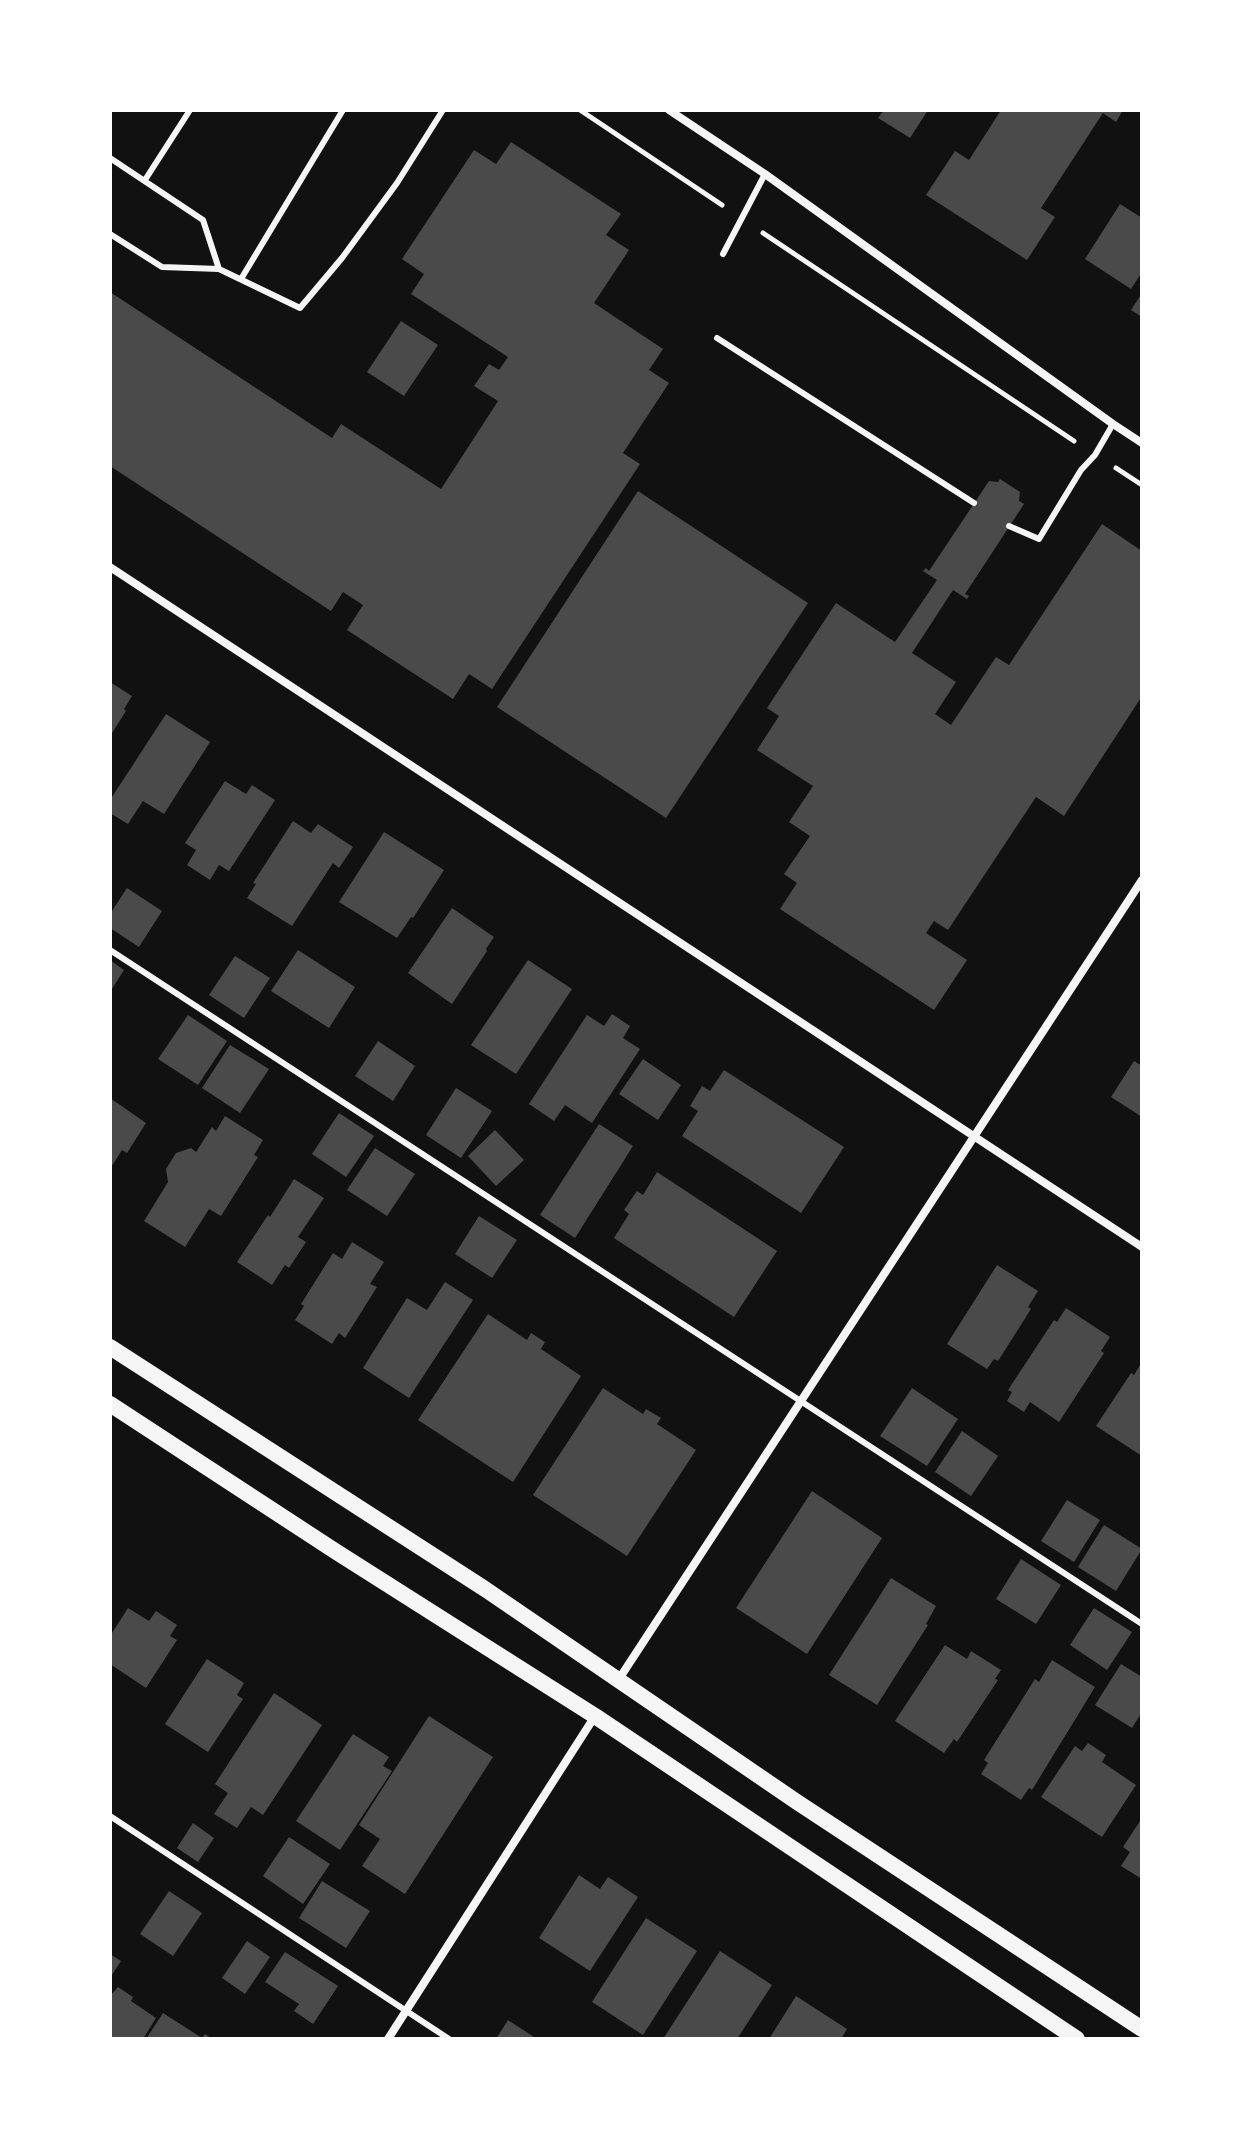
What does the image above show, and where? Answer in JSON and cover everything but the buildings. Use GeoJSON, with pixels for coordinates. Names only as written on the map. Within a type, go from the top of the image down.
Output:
{"type":"FeatureCollection","features":[{"type":"Feature","properties":{"kind":"main road"},"geometry":{"type":"LineString","coordinates":[[110,1347],[485,1589],[797,1802],[1142,2029]]}},
{"type":"Feature","properties":{"kind":"main road"},"geometry":{"type":"LineString","coordinates":[[110,1404],[595,1716],[1077,2039]]}},
{"type":"Feature","properties":{"kind":"street"},"geometry":{"type":"LineString","coordinates":[[669,110],[765,174],[1142,443]]}},
{"type":"Feature","properties":{"kind":"street"},"geometry":{"type":"LineString","coordinates":[[110,567],[1142,1247]]}},
{"type":"Feature","properties":{"kind":"street"},"geometry":{"type":"LineString","coordinates":[[619,1679],[1142,880]]}},
{"type":"Feature","properties":{"kind":"street"},"geometry":{"type":"LineString","coordinates":[[388,2039],[595,1716]]}},
{"type":"Feature","properties":{"kind":"lane"},"geometry":{"type":"LineString","coordinates":[[145,180],[190,110]]}},
{"type":"Feature","properties":{"kind":"lane"},"geometry":{"type":"LineString","coordinates":[[241,279],[343,110]]}},
{"type":"Feature","properties":{"kind":"lane"},"geometry":{"type":"LineString","coordinates":[[110,234],[162,267],[219,269],[300,308],[342,258],[397,183],[443,110]]}},
{"type":"Feature","properties":{"kind":"lane"},"geometry":{"type":"LineString","coordinates":[[110,158],[203,220],[219,269]]}},
{"type":"Feature","properties":{"kind":"lane"},"geometry":{"type":"LineString","coordinates":[[723,254],[765,174]]}},
{"type":"Feature","properties":{"kind":"lane"},"geometry":{"type":"LineString","coordinates":[[717,338],[974,503]]}},
{"type":"Feature","properties":{"kind":"lane"},"geometry":{"type":"LineString","coordinates":[[1009,526],[1039,539],[1113,424]]}},
{"type":"Feature","properties":{"kind":"lane"},"geometry":{"type":"LineString","coordinates":[[110,950],[1142,1624]]}},
{"type":"Feature","properties":{"kind":"lane"},"geometry":{"type":"LineString","coordinates":[[110,1816],[449,2039]]}},
{"type":"Feature","properties":{"kind":"path"},"geometry":{"type":"LineString","coordinates":[[580,110],[1142,485]]}}]}
